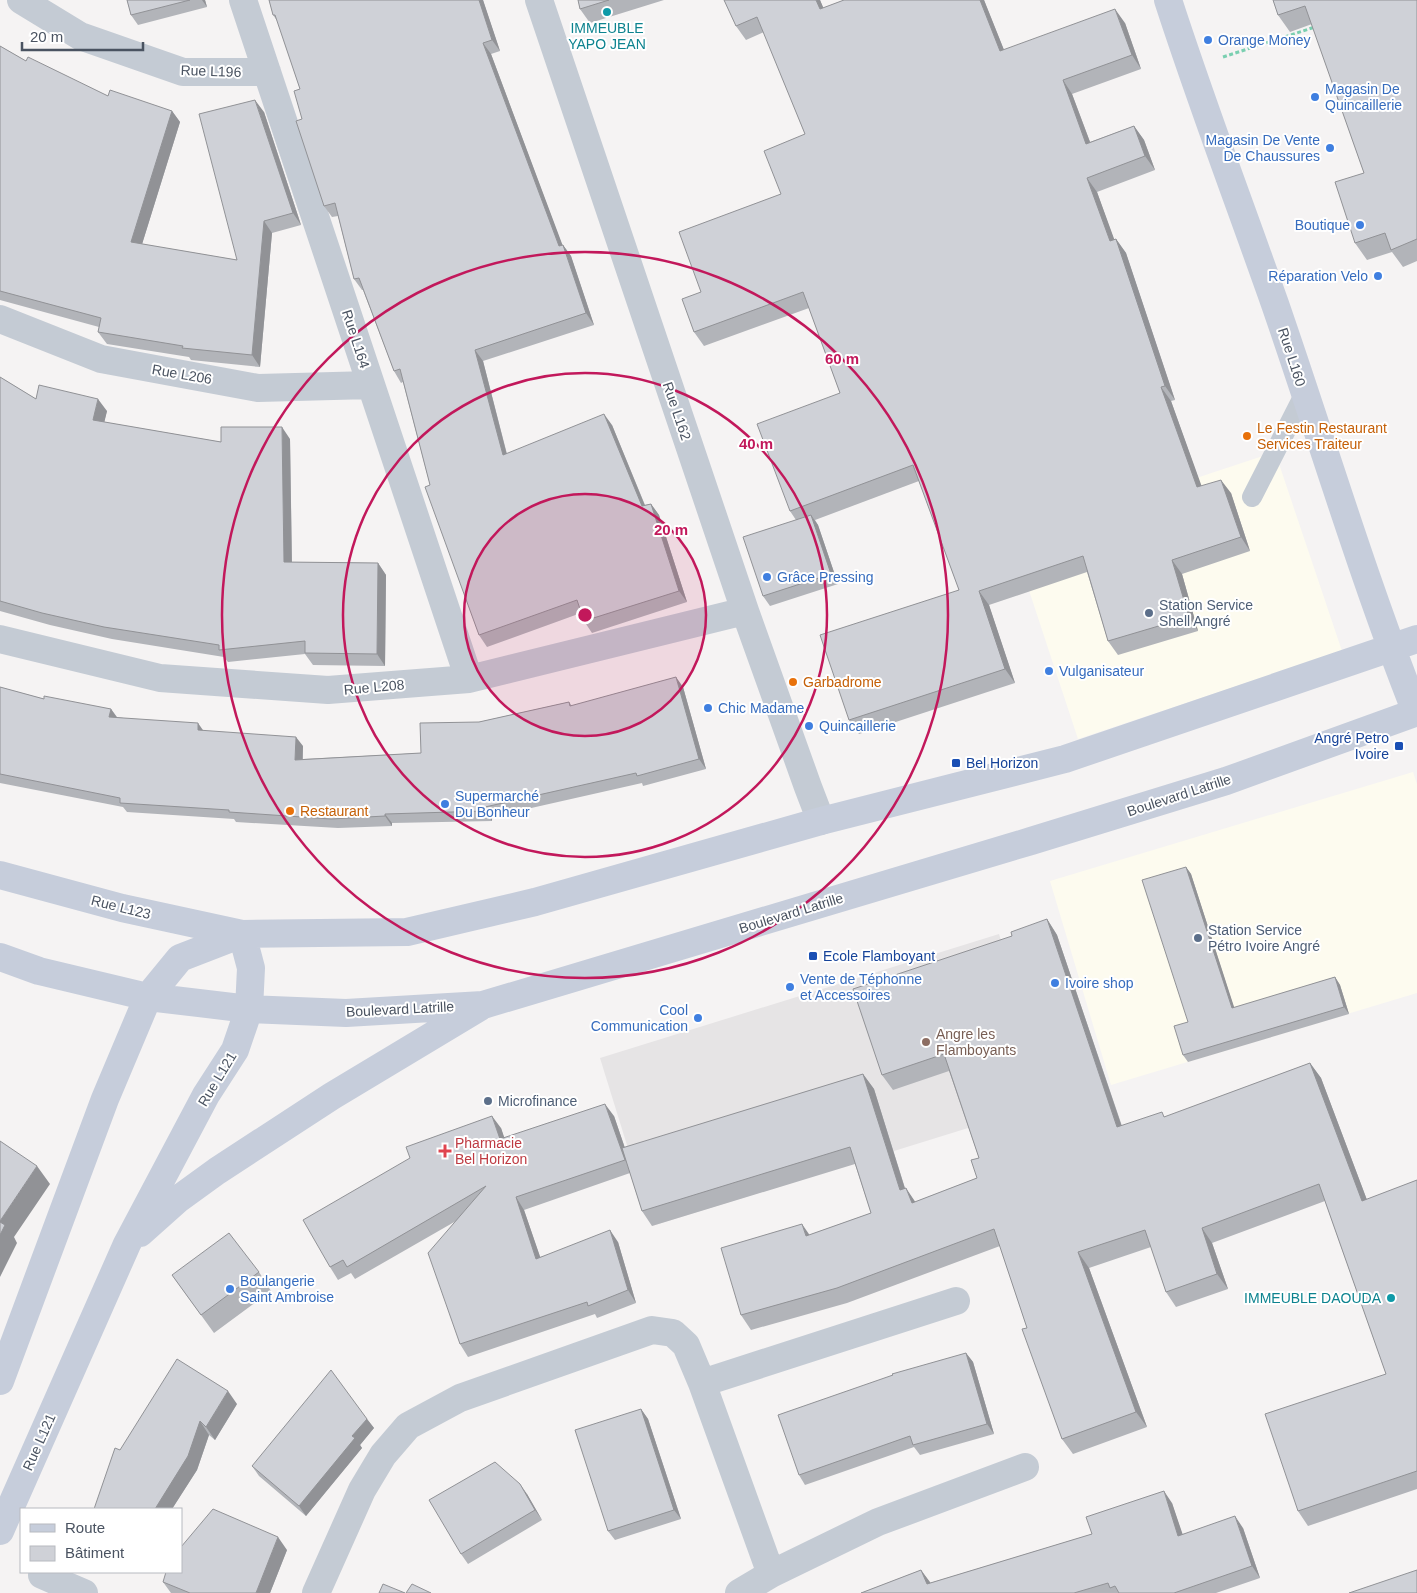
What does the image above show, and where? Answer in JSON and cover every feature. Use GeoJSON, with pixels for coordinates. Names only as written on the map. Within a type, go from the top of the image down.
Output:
{"type":"FeatureCollection","features":[{"type":"Feature","properties":{"kind":"main road","name":"Rue L160"},"geometry":{"type":"LineString","coordinates":[[1168,0],[1190,68],[1275,304],[1391,648],[1417,712]]}},
{"type":"Feature","properties":{"kind":"main road"},"geometry":{"type":"LineString","coordinates":[[0,1381],[105,1099],[148,997],[180,958],[242,934],[407,932],[535,902],[821,821],[1065,759],[1417,639]]}},
{"type":"Feature","properties":{"kind":"main road","name":"Boulevard Latrille"},"geometry":{"type":"LineString","coordinates":[[148,997],[249,1009],[346,1013],[484,1005],[1216,784],[1417,712]]}},
{"type":"Feature","properties":{"kind":"main road","name":"Rue L123"},"geometry":{"type":"LineString","coordinates":[[0,874],[122,908],[242,934]]}},
{"type":"Feature","properties":{"kind":"main road","name":"Rue L121"},"geometry":{"type":"LineString","coordinates":[[0,1531],[127,1244],[206,1095],[235,1050],[249,1009],[251,968],[242,934]]}},
{"type":"Feature","properties":{"kind":"main road"},"geometry":{"type":"LineString","coordinates":[[0,957],[39,971],[148,997]]}},
{"type":"Feature","properties":{"kind":"main road"},"geometry":{"type":"LineString","coordinates":[[127,1244],[178,1200],[216,1171],[332,1096],[484,1005]]}},
{"type":"Feature","properties":{"kind":"street","name":"Rue L196"},"geometry":{"type":"LineString","coordinates":[[21,0],[80,36],[183,72],[267,72]]}},
{"type":"Feature","properties":{"kind":"street","name":"Rue L164"},"geometry":{"type":"LineString","coordinates":[[243,0],[469,678]]}},
{"type":"Feature","properties":{"kind":"street","name":"Rue L162"},"geometry":{"type":"LineString","coordinates":[[538,0],[745,611],[821,821]]}},
{"type":"Feature","properties":{"kind":"street","name":"Rue L206"},"geometry":{"type":"LineString","coordinates":[[0,319],[101,359],[258,388],[371,385]]}},
{"type":"Feature","properties":{"kind":"street","name":"Rue L208"},"geometry":{"type":"LineString","coordinates":[[0,639],[160,678],[328,690],[469,678],[745,611]]}},
{"type":"Feature","properties":{"kind":"street"},"geometry":{"type":"LineString","coordinates":[[702,1383],[956,1301]]}},
{"type":"Feature","properties":{"kind":"street"},"geometry":{"type":"LineString","coordinates":[[316,1593],[362,1490],[383,1455],[408,1426],[460,1398],[652,1330],[673,1333],[686,1345],[702,1383],[771,1574]]}},
{"type":"Feature","properties":{"kind":"street"},"geometry":{"type":"LineString","coordinates":[[739,1593],[771,1574],[878,1522],[1025,1467]]}},
{"type":"Feature","properties":{"kind":"street"},"geometry":{"type":"LineString","coordinates":[[42,1575],[84,1593]]}},
{"type":"Feature","properties":{"kind":"lane"},"geometry":{"type":"LineString","coordinates":[[1252,497],[1305,393]]}},
{"type":"Feature","properties":{"kind":"path"},"geometry":{"type":"LineString","coordinates":[[1190,68],[1322,24]]}},
{"type":"Feature","properties":{"kind":"shaded area"},"geometry":{"type":"Polygon","coordinates":[[[1275,452],[1342,651],[1078,739],[1012,539],[1275,452]]]}},
{"type":"Feature","properties":{"kind":"shaded area"},"geometry":{"type":"Polygon","coordinates":[[[1413,772],[1417,784],[1417,993],[1111,1085],[1050,881],[1413,772]]]}},
{"type":"Feature","properties":{"kind":"shaded area"},"geometry":{"type":"Polygon","coordinates":[[[999,934],[1052,1102],[652,1226],[600,1058],[999,934]]]}},
{"type":"Feature","properties":{"kind":"building"},"geometry":{"type":"Polygon","coordinates":[[[127,0],[190,0],[131,15],[127,0]]]}},
{"type":"Feature","properties":{"kind":"building"},"geometry":{"type":"Polygon","coordinates":[[[269,0],[479,0],[492,40],[483,43],[559,246],[563,245],[586,313],[475,350],[503,455],[604,414],[642,506],[651,504],[679,591],[584,621],[577,600],[479,635],[425,487],[430,485],[400,369],[394,371],[359,278],[354,279],[335,203],[324,206],[296,121],[302,119],[294,91],[300,89],[269,0]]]}},
{"type":"Feature","properties":{"kind":"building"},"geometry":{"type":"Polygon","coordinates":[[[578,0],[609,0],[580,9],[578,0]]]}},
{"type":"Feature","properties":{"kind":"building"},"geometry":{"type":"Polygon","coordinates":[[[724,0],[816,0],[820,9],[844,0],[980,0],[1000,51],[1115,9],[1132,55],[1063,80],[1086,144],[1134,126],[1145,156],[1087,178],[1110,241],[1116,239],[1165,386],[1161,387],[1197,487],[1221,480],[1241,537],[1172,560],[1189,617],[1108,641],[1083,556],[979,591],[1005,669],[849,720],[820,635],[959,590],[913,465],[790,511],[757,424],[840,393],[803,292],[694,332],[682,299],[701,292],[679,232],[781,194],[764,151],[805,134],[757,17],[736,26],[724,0]]]}},
{"type":"Feature","properties":{"kind":"building"},"geometry":{"type":"Polygon","coordinates":[[[1273,0],[1417,0],[1417,239],[1391,250],[1385,233],[1355,243],[1335,182],[1364,173],[1305,6],[1278,15],[1273,0]]]}},
{"type":"Feature","properties":{"kind":"building"},"geometry":{"type":"Polygon","coordinates":[[[0,46],[26,61],[28,57],[108,96],[110,90],[172,111],[131,242],[237,260],[199,114],[255,100],[293,213],[264,221],[252,355],[182,348],[183,346],[98,332],[101,318],[0,291],[0,46]]]}},
{"type":"Feature","properties":{"kind":"building"},"geometry":{"type":"Polygon","coordinates":[[[0,377],[36,399],[39,385],[98,399],[93,420],[221,442],[221,427],[282,427],[284,562],[378,563],[377,654],[305,653],[305,641],[219,650],[219,645],[104,627],[0,601],[0,377]]]}},
{"type":"Feature","properties":{"kind":"building"},"geometry":{"type":"Polygon","coordinates":[[[811,515],[831,574],[763,596],[743,537],[811,515]]]}},
{"type":"Feature","properties":{"kind":"building"},"geometry":{"type":"Polygon","coordinates":[[[676,677],[699,759],[637,776],[636,773],[485,807],[485,811],[385,814],[385,816],[331,819],[229,812],[229,810],[120,803],[120,798],[0,774],[0,687],[44,699],[44,696],[111,709],[109,717],[198,723],[198,730],[296,737],[295,760],[421,753],[420,723],[479,722],[569,702],[570,706],[676,677]]]}},
{"type":"Feature","properties":{"kind":"building"},"geometry":{"type":"Polygon","coordinates":[[[1186,867],[1232,1008],[1335,977],[1344,1007],[1183,1055],[1174,1026],[1188,1022],[1142,880],[1186,867]]]}},
{"type":"Feature","properties":{"kind":"building"},"geometry":{"type":"Polygon","coordinates":[[[1047,919],[1117,1127],[1162,1112],[1164,1117],[1310,1063],[1362,1201],[1417,1180],[1417,1471],[1298,1511],[1265,1414],[1386,1374],[1319,1184],[1202,1228],[1217,1274],[1166,1292],[1145,1230],[1078,1252],[1136,1412],[1062,1439],[1022,1329],[1027,1328],[994,1229],[837,1288],[741,1315],[721,1248],[802,1224],[806,1236],[871,1213],[850,1147],[642,1211],[622,1148],[863,1074],[900,1190],[906,1188],[912,1203],[977,1178],[971,1160],[979,1158],[944,1054],[882,1075],[853,989],[1012,936],[1011,932],[1047,919]]]}},
{"type":"Feature","properties":{"kind":"building"},"geometry":{"type":"Polygon","coordinates":[[[605,1104],[625,1160],[516,1197],[536,1259],[610,1230],[628,1290],[588,1306],[587,1302],[460,1344],[428,1253],[486,1186],[347,1267],[343,1260],[330,1267],[303,1220],[410,1158],[406,1147],[492,1116],[500,1139],[605,1104]]]}},
{"type":"Feature","properties":{"kind":"building"},"geometry":{"type":"Polygon","coordinates":[[[0,1141],[37,1166],[0,1221],[0,1141]]]}},
{"type":"Feature","properties":{"kind":"building"},"geometry":{"type":"Polygon","coordinates":[[[0,1222],[5,1225],[0,1235],[0,1222]]]}},
{"type":"Feature","properties":{"kind":"building"},"geometry":{"type":"Polygon","coordinates":[[[229,1233],[259,1272],[201,1315],[172,1275],[229,1233]]]}},
{"type":"Feature","properties":{"kind":"building"},"geometry":{"type":"Polygon","coordinates":[[[966,1353],[987,1424],[913,1445],[910,1436],[799,1475],[778,1415],[892,1374],[966,1353]]]}},
{"type":"Feature","properties":{"kind":"building"},"geometry":{"type":"Polygon","coordinates":[[[177,1359],[228,1391],[206,1427],[200,1421],[188,1456],[156,1508],[94,1508],[115,1448],[120,1450],[177,1359]]]}},
{"type":"Feature","properties":{"kind":"building"},"geometry":{"type":"Polygon","coordinates":[[[331,1370],[367,1419],[352,1436],[355,1438],[299,1506],[252,1466],[331,1370]]]}},
{"type":"Feature","properties":{"kind":"building"},"geometry":{"type":"Polygon","coordinates":[[[641,1409],[674,1510],[608,1531],[575,1430],[641,1409]]]}},
{"type":"Feature","properties":{"kind":"building"},"geometry":{"type":"Polygon","coordinates":[[[495,1462],[520,1484],[535,1510],[461,1554],[429,1500],[495,1462]]]}},
{"type":"Feature","properties":{"kind":"building"},"geometry":{"type":"Polygon","coordinates":[[[1164,1491],[1178,1536],[1235,1516],[1252,1566],[1174,1593],[1119,1593],[1115,1586],[1110,1588],[1108,1583],[1074,1593],[861,1593],[921,1570],[927,1584],[1092,1534],[1086,1517],[1164,1491]]]}},
{"type":"Feature","properties":{"kind":"building"},"geometry":{"type":"Polygon","coordinates":[[[213,1509],[278,1537],[256,1593],[190,1593],[163,1582],[166,1573],[182,1573],[182,1546],[213,1509]]]}},
{"type":"Feature","properties":{"kind":"building"},"geometry":{"type":"Polygon","coordinates":[[[1417,1570],[1417,1593],[1349,1593],[1417,1570]]]}},
{"type":"Feature","properties":{"kind":"building"},"geometry":{"type":"Polygon","coordinates":[[[383,1584],[405,1593],[379,1593],[383,1584]]]}},
{"type":"Feature","properties":{"kind":"building"},"geometry":{"type":"Polygon","coordinates":[[[412,1584],[431,1593],[406,1593],[412,1584]]]}},
{"type":"Feature","properties":{"kind":"place","name":"IMMEUBLE YAPO JEAN"},"geometry":{"type":"Point","coordinates":[607,12]}},
{"type":"Feature","properties":{"kind":"place","name":"Orange Money"},"geometry":{"type":"Point","coordinates":[1208,40]}},
{"type":"Feature","properties":{"kind":"place","name":"Magasin De Quincaillerie"},"geometry":{"type":"Point","coordinates":[1315,97]}},
{"type":"Feature","properties":{"kind":"place","name":"Magasin De Vente De Chaussures"},"geometry":{"type":"Point","coordinates":[1330,148]}},
{"type":"Feature","properties":{"kind":"place","name":"Boutique"},"geometry":{"type":"Point","coordinates":[1360,225]}},
{"type":"Feature","properties":{"kind":"place","name":"Réparation Velo"},"geometry":{"type":"Point","coordinates":[1378,276]}},
{"type":"Feature","properties":{"kind":"place","name":"Le Festin Restaurant Services Traiteur"},"geometry":{"type":"Point","coordinates":[1247,436]}},
{"type":"Feature","properties":{"kind":"place","name":"Grâce Pressing"},"geometry":{"type":"Point","coordinates":[767,577]}},
{"type":"Feature","properties":{"kind":"place","name":"Station Service Shell Angré"},"geometry":{"type":"Point","coordinates":[1149,613]}},
{"type":"Feature","properties":{"kind":"place","name":"Vulganisateur"},"geometry":{"type":"Point","coordinates":[1049,671]}},
{"type":"Feature","properties":{"kind":"place","name":"Garbadrome"},"geometry":{"type":"Point","coordinates":[793,682]}},
{"type":"Feature","properties":{"kind":"place","name":"Chic Madame"},"geometry":{"type":"Point","coordinates":[708,708]}},
{"type":"Feature","properties":{"kind":"place","name":"Quincaillerie"},"geometry":{"type":"Point","coordinates":[809,726]}},
{"type":"Feature","properties":{"kind":"place","name":"Angré Petro Ivoire"},"geometry":{"type":"Point","coordinates":[1399,746]}},
{"type":"Feature","properties":{"kind":"place","name":"Bel Horizon"},"geometry":{"type":"Point","coordinates":[956,763]}},
{"type":"Feature","properties":{"kind":"place","name":"Supermarché Du Bonheur"},"geometry":{"type":"Point","coordinates":[445,804]}},
{"type":"Feature","properties":{"kind":"place","name":"Restaurant"},"geometry":{"type":"Point","coordinates":[290,811]}},
{"type":"Feature","properties":{"kind":"place","name":"Station Service Pétro Ivoire Angré"},"geometry":{"type":"Point","coordinates":[1198,938]}},
{"type":"Feature","properties":{"kind":"place","name":"Ecole Flamboyant"},"geometry":{"type":"Point","coordinates":[813,956]}},
{"type":"Feature","properties":{"kind":"place","name":"Ivoire shop"},"geometry":{"type":"Point","coordinates":[1055,983]}},
{"type":"Feature","properties":{"kind":"place","name":"Vente de Téphonne et Accessoires"},"geometry":{"type":"Point","coordinates":[790,987]}},
{"type":"Feature","properties":{"kind":"place","name":"Cool Communication"},"geometry":{"type":"Point","coordinates":[698,1018]}},
{"type":"Feature","properties":{"kind":"place","name":"Angre les Flamboyants"},"geometry":{"type":"Point","coordinates":[926,1042]}},
{"type":"Feature","properties":{"kind":"place","name":"Microfinance"},"geometry":{"type":"Point","coordinates":[488,1101]}},
{"type":"Feature","properties":{"kind":"place","name":"Pharmacie Bel Horizon"},"geometry":{"type":"Point","coordinates":[445,1151]}},
{"type":"Feature","properties":{"kind":"place","name":"Boulangerie Saint Ambroise"},"geometry":{"type":"Point","coordinates":[230,1289]}},
{"type":"Feature","properties":{"kind":"place","name":"IMMEUBLE DAOUDA"},"geometry":{"type":"Point","coordinates":[1391,1298]}}]}
